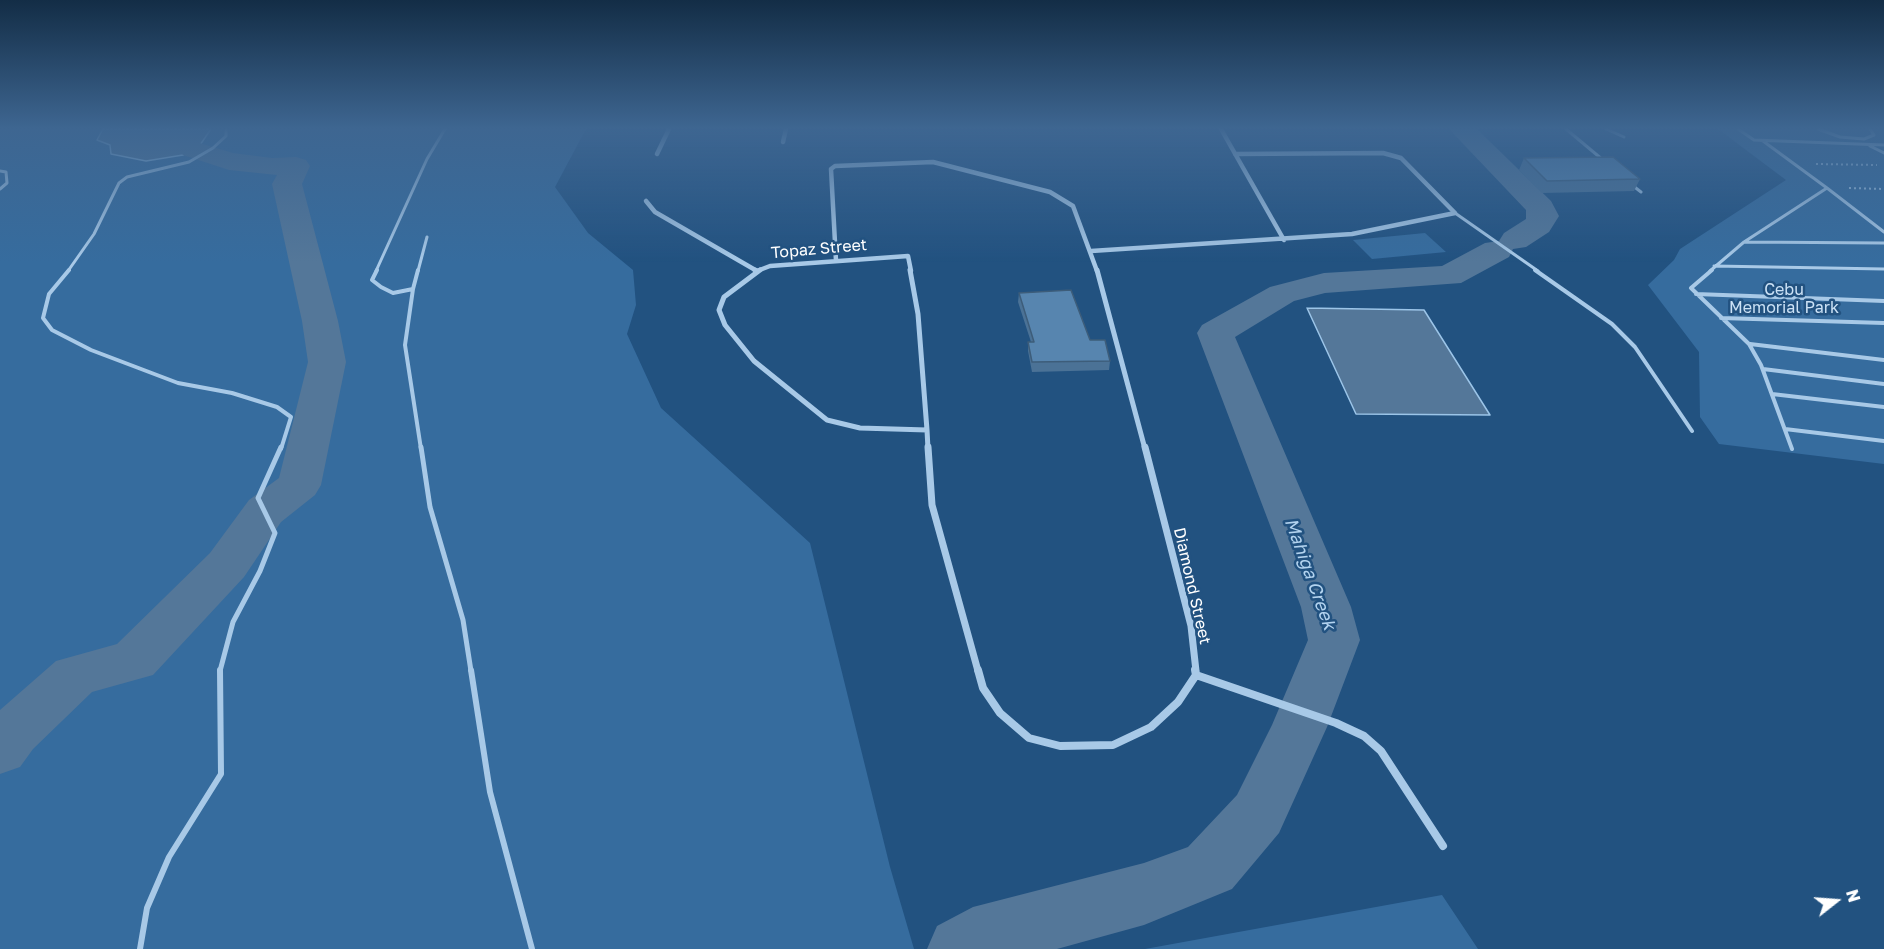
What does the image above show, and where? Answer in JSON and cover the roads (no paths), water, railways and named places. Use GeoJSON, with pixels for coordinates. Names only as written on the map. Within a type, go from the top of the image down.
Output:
{"type":"FeatureCollection","features":[{"type":"Feature","properties":{"kind":"street","name":"Diamond Street"},"geometry":{"type":"LineString","coordinates":[[832,173],[836,261]]}},
{"type":"Feature","properties":{"kind":"street","name":"Diamond Street"},"geometry":{"type":"LineString","coordinates":[[977,173],[1050,192],[1073,206],[1091,251],[1113,323],[1191,626],[1196,675]]}},
{"type":"Feature","properties":{"kind":"street"},"geometry":{"type":"LineString","coordinates":[[1246,173],[1284,240]]}},
{"type":"Feature","properties":{"kind":"street"},"geometry":{"type":"LineString","coordinates":[[1415,173],[1455,213]]}},
{"type":"Feature","properties":{"kind":"street"},"geometry":{"type":"LineString","coordinates":[[646,201],[655,212],[758,271]]}},
{"type":"Feature","properties":{"kind":"street"},"geometry":{"type":"LineString","coordinates":[[1091,251],[1352,234],[1455,213]]}},
{"type":"Feature","properties":{"kind":"street","name":"Topaz Street"},"geometry":{"type":"LineString","coordinates":[[904,256],[910,258],[918,314],[927,430],[860,428],[827,420],[754,361],[725,325],[719,310],[724,297],[758,271],[783,264],[836,261],[904,256]]}},
{"type":"Feature","properties":{"kind":"street"},"geometry":{"type":"LineString","coordinates":[[927,430],[932,505],[983,688],[1000,713],[1029,738],[1060,746],[1113,745],[1151,728],[1178,702],[1196,675],[1336,723],[1364,736],[1381,751],[1443,846]]}},
{"type":"Feature","properties":{"kind":"lane"},"geometry":{"type":"LineString","coordinates":[[0,189],[7,183],[6,173]]}},
{"type":"Feature","properties":{"kind":"lane"},"geometry":{"type":"LineString","coordinates":[[140,949],[147,908],[169,857],[221,774],[220,671],[233,622],[260,571],[275,533],[258,498],[277,460],[291,417],[277,407],[232,393],[178,383],[136,368],[91,350],[52,330],[43,318],[49,294],[75,263],[94,234],[119,183],[127,177],[142,173]]}},
{"type":"Feature","properties":{"kind":"lane"},"geometry":{"type":"LineString","coordinates":[[413,289],[393,292],[372,280],[421,173]]}},
{"type":"Feature","properties":{"kind":"lane"},"geometry":{"type":"LineString","coordinates":[[1806,173],[1884,232]]}},
{"type":"Feature","properties":{"kind":"lane"},"geometry":{"type":"LineString","coordinates":[[1624,178],[1641,192]]}},
{"type":"Feature","properties":{"kind":"lane"},"geometry":{"type":"LineString","coordinates":[[1792,449],[1763,369],[1749,344],[1691,288],[1744,242],[1827,188]]}},
{"type":"Feature","properties":{"kind":"lane"},"geometry":{"type":"LineString","coordinates":[[1455,213],[1612,324],[1635,347],[1692,431]]}},
{"type":"Feature","properties":{"kind":"lane"},"geometry":{"type":"LineString","coordinates":[[427,237],[413,289],[405,345],[430,507],[464,620],[490,792],[532,949]]}},
{"type":"Feature","properties":{"kind":"lane"},"geometry":{"type":"LineString","coordinates":[[1744,242],[1884,243]]}},
{"type":"Feature","properties":{"kind":"lane"},"geometry":{"type":"LineString","coordinates":[[1714,266],[1884,269]]}},
{"type":"Feature","properties":{"kind":"lane"},"geometry":{"type":"LineString","coordinates":[[1696,294],[1884,301]]}},
{"type":"Feature","properties":{"kind":"lane"},"geometry":{"type":"LineString","coordinates":[[1721,318],[1884,323]]}},
{"type":"Feature","properties":{"kind":"lane"},"geometry":{"type":"LineString","coordinates":[[1749,344],[1884,360]]}},
{"type":"Feature","properties":{"kind":"lane"},"geometry":{"type":"LineString","coordinates":[[1763,369],[1884,384]]}},
{"type":"Feature","properties":{"kind":"lane"},"geometry":{"type":"LineString","coordinates":[[1772,394],[1884,407]]}},
{"type":"Feature","properties":{"kind":"lane"},"geometry":{"type":"LineString","coordinates":[[1785,429],[1884,441]]}},
{"type":"Feature","properties":{"kind":"waterway"},"geometry":{"type":"LineString","coordinates":[[0,750],[13,732],[75,676],[134,660],[227,565],[265,511],[299,485],[327,362],[320,321],[287,184],[292,173]]}},
{"type":"Feature","properties":{"kind":"waterway","name":"Mahiga Creek"},"geometry":{"type":"LineString","coordinates":[[1506,173],[1540,207],[1543,216],[1538,225],[1515,240]]}},
{"type":"Feature","properties":{"kind":"waterway","name":"Mahiga Creek"},"geometry":{"type":"LineString","coordinates":[[960,949],[973,940],[1144,894],[1210,868],[1258,814],[1299,727],[1334,640],[1326,607],[1215,333],[1282,294],[1324,283],[1449,276],[1497,250]]}},
{"type":"Feature","properties":{"kind":"park label","name":"Cebu Memorial Park"},"geometry":{"type":"Point","coordinates":[1784,299]}}]}
